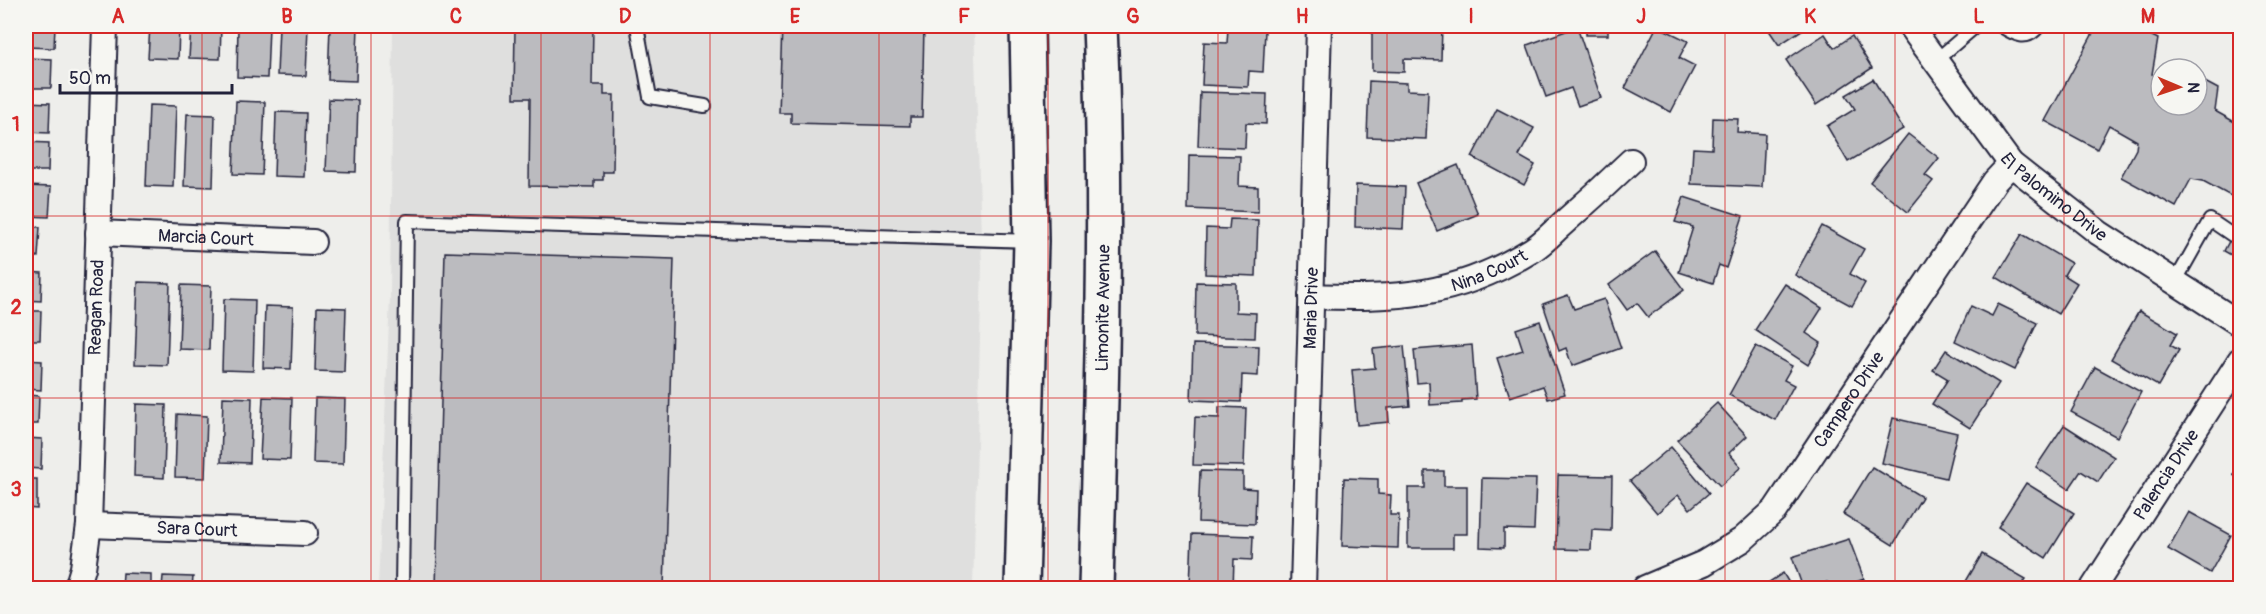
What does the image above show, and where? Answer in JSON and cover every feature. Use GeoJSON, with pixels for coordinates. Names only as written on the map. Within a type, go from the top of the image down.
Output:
{"type":"FeatureCollection","features":[{"type":"Feature","properties":{"kind":"main road"},"geometry":{"type":"LineString","coordinates":[[1022,588],[1031,241],[1027,26]]}},
{"type":"Feature","properties":{"kind":"main road","name":"Limonite Avenue"},"geometry":{"type":"LineString","coordinates":[[1096,588],[1105,224],[1100,26]]}},
{"type":"Feature","properties":{"kind":"street","name":"Reagan Road"},"geometry":{"type":"LineString","coordinates":[[76,588],[83,568],[89,525],[105,26]]}},
{"type":"Feature","properties":{"kind":"street","name":"Maria Drive"},"geometry":{"type":"LineString","coordinates":[[1303,588],[1319,26]]}},
{"type":"Feature","properties":{"kind":"street","name":"El Palomino Drive"},"geometry":{"type":"LineString","coordinates":[[1910,26],[2011,164],[2099,233],[2239,320]]}},
{"type":"Feature","properties":{"kind":"street","name":"Nina Court"},"geometry":{"type":"LineString","coordinates":[[1311,296],[1372,298],[1411,295],[1448,288],[1491,272],[1534,249],[1631,160]]}},
{"type":"Feature","properties":{"kind":"street","name":"Campero Drive"},"geometry":{"type":"LineString","coordinates":[[1645,588],[1704,563],[1742,540],[1775,510],[1995,181],[2011,164]]}},
{"type":"Feature","properties":{"kind":"street","name":"Marcia Court"},"geometry":{"type":"LineString","coordinates":[[98,233],[313,242]]}},
{"type":"Feature","properties":{"kind":"street","name":"Palencia Drive"},"geometry":{"type":"LineString","coordinates":[[2103,585],[2241,360]]}},
{"type":"Feature","properties":{"kind":"street","name":"Sara Court"},"geometry":{"type":"LineString","coordinates":[[89,525],[305,534]]}},
{"type":"Feature","properties":{"kind":"lane"},"geometry":{"type":"LineString","coordinates":[[637,26],[650,97],[705,106]]}},
{"type":"Feature","properties":{"kind":"lane"},"geometry":{"type":"LineString","coordinates":[[1935,61],[1976,26]]}},
{"type":"Feature","properties":{"kind":"lane"},"geometry":{"type":"LineString","coordinates":[[2001,26],[2021,37],[2028,36],[2039,26]]}},
{"type":"Feature","properties":{"kind":"lane"},"geometry":{"type":"LineString","coordinates":[[402,588],[407,220],[1031,241]]}},
{"type":"Feature","properties":{"kind":"lane"},"geometry":{"type":"LineString","coordinates":[[2175,282],[2210,220],[2232,235]]}},
{"type":"Feature","properties":{"kind":"shaded area"},"geometry":{"type":"Polygon","coordinates":[[[393,26],[974,26],[982,266],[973,588],[378,588],[390,297],[393,26]]]}},
{"type":"Feature","properties":{"kind":"building"},"geometry":{"type":"Polygon","coordinates":[[[26,26],[55,26],[54,48],[26,47],[26,26]]]}},
{"type":"Feature","properties":{"kind":"building"},"geometry":{"type":"Polygon","coordinates":[[[150,26],[179,26],[178,59],[148,58],[150,26]]]}},
{"type":"Feature","properties":{"kind":"building"},"geometry":{"type":"Polygon","coordinates":[[[191,26],[221,26],[220,59],[189,58],[191,26]]]}},
{"type":"Feature","properties":{"kind":"building"},"geometry":{"type":"Polygon","coordinates":[[[238,26],[269,26],[267,78],[237,77],[238,26]]]}},
{"type":"Feature","properties":{"kind":"building"},"geometry":{"type":"Polygon","coordinates":[[[279,26],[308,26],[306,76],[277,75],[279,26]]]}},
{"type":"Feature","properties":{"kind":"building"},"geometry":{"type":"Polygon","coordinates":[[[330,26],[358,26],[356,81],[328,80],[330,26]]]}},
{"type":"Feature","properties":{"kind":"building"},"geometry":{"type":"Polygon","coordinates":[[[515,26],[593,26],[592,85],[604,85],[604,95],[614,95],[613,172],[603,172],[603,180],[594,180],[594,187],[529,186],[530,98],[514,98],[515,26]]]}},
{"type":"Feature","properties":{"kind":"building"},"geometry":{"type":"Polygon","coordinates":[[[782,26],[924,26],[922,117],[910,117],[910,126],[791,123],[791,113],[779,113],[782,26]]]}},
{"type":"Feature","properties":{"kind":"building"},"geometry":{"type":"Polygon","coordinates":[[[1387,26],[1442,26],[1441,60],[1404,59],[1404,72],[1372,71],[1372,28],[1387,28],[1387,26]]]}},
{"type":"Feature","properties":{"kind":"building"},"geometry":{"type":"Polygon","coordinates":[[[1586,26],[1608,26],[1608,35],[1586,35],[1586,26]]]}},
{"type":"Feature","properties":{"kind":"building"},"geometry":{"type":"Polygon","coordinates":[[[1657,26],[1688,41],[1679,58],[1695,66],[1671,112],[1625,88],[1657,26]]]}},
{"type":"Feature","properties":{"kind":"building"},"geometry":{"type":"Polygon","coordinates":[[[1766,26],[1808,26],[1779,45],[1766,26]]]}},
{"type":"Feature","properties":{"kind":"building"},"geometry":{"type":"Polygon","coordinates":[[[2097,26],[2132,26],[2158,39],[2155,57],[2149,57],[2149,117],[2209,117],[2209,84],[2218,89],[2215,111],[2240,125],[2240,201],[2203,181],[2191,179],[2176,207],[2121,177],[2136,149],[2137,141],[2109,125],[2097,149],[2045,121],[2097,26]]]}},
{"type":"Feature","properties":{"kind":"building"},"geometry":{"type":"Polygon","coordinates":[[[1577,27],[1601,98],[1578,106],[1571,88],[1546,97],[1527,45],[1577,27]]]}},
{"type":"Feature","properties":{"kind":"building"},"geometry":{"type":"Polygon","coordinates":[[[1228,28],[1265,30],[1263,72],[1249,71],[1248,87],[1202,85],[1204,42],[1227,43],[1228,28]]]}},
{"type":"Feature","properties":{"kind":"building"},"geometry":{"type":"Polygon","coordinates":[[[1825,34],[1834,48],[1852,36],[1872,68],[1816,105],[1786,60],[1825,34]]]}},
{"type":"Feature","properties":{"kind":"building"},"geometry":{"type":"Polygon","coordinates":[[[26,58],[52,59],[51,88],[26,88],[26,58]]]}},
{"type":"Feature","properties":{"kind":"building"},"geometry":{"type":"Polygon","coordinates":[[[1873,79],[1903,129],[1848,162],[1827,126],[1855,109],[1846,95],[1873,79]]]}},
{"type":"Feature","properties":{"kind":"building"},"geometry":{"type":"Polygon","coordinates":[[[1369,81],[1407,83],[1407,90],[1428,91],[1426,139],[1367,137],[1369,81]]]}},
{"type":"Feature","properties":{"kind":"building"},"geometry":{"type":"Polygon","coordinates":[[[1200,92],[1267,94],[1266,124],[1246,123],[1245,148],[1198,146],[1200,92]]]}},
{"type":"Feature","properties":{"kind":"building"},"geometry":{"type":"Polygon","coordinates":[[[329,99],[358,100],[356,172],[326,171],[329,99]]]}},
{"type":"Feature","properties":{"kind":"building"},"geometry":{"type":"Polygon","coordinates":[[[236,101],[265,102],[262,175],[233,174],[236,101]]]}},
{"type":"Feature","properties":{"kind":"building"},"geometry":{"type":"Polygon","coordinates":[[[26,102],[50,103],[49,133],[26,132],[26,102]]]}},
{"type":"Feature","properties":{"kind":"building"},"geometry":{"type":"Polygon","coordinates":[[[149,105],[176,106],[173,187],[146,186],[149,105]]]}},
{"type":"Feature","properties":{"kind":"building"},"geometry":{"type":"Polygon","coordinates":[[[1497,109],[1534,128],[1519,156],[1535,165],[1524,185],[1472,157],[1497,109]]]}},
{"type":"Feature","properties":{"kind":"building"},"geometry":{"type":"Polygon","coordinates":[[[276,112],[306,113],[304,177],[274,176],[276,112]]]}},
{"type":"Feature","properties":{"kind":"building"},"geometry":{"type":"Polygon","coordinates":[[[187,114],[215,115],[213,187],[184,186],[187,114]]]}},
{"type":"Feature","properties":{"kind":"building"},"geometry":{"type":"Polygon","coordinates":[[[1713,118],[1738,119],[1737,132],[1765,134],[1762,187],[1691,184],[1693,148],[1712,149],[1713,118]]]}},
{"type":"Feature","properties":{"kind":"building"},"geometry":{"type":"Polygon","coordinates":[[[1908,134],[1939,158],[1925,175],[1933,181],[1908,212],[1870,182],[1908,134]]]}},
{"type":"Feature","properties":{"kind":"building"},"geometry":{"type":"Polygon","coordinates":[[[26,142],[49,143],[48,171],[26,171],[26,142]]]}},
{"type":"Feature","properties":{"kind":"building"},"geometry":{"type":"Polygon","coordinates":[[[1189,155],[1240,156],[1239,186],[1258,187],[1258,212],[1188,209],[1189,155]]]}},
{"type":"Feature","properties":{"kind":"building"},"geometry":{"type":"Polygon","coordinates":[[[1458,165],[1478,214],[1437,231],[1416,183],[1458,165]]]}},
{"type":"Feature","properties":{"kind":"building"},"geometry":{"type":"Polygon","coordinates":[[[1356,185],[1405,187],[1403,229],[1355,227],[1356,185]]]}},
{"type":"Feature","properties":{"kind":"building"},"geometry":{"type":"Polygon","coordinates":[[[26,186],[51,187],[49,217],[26,216],[26,186]]]}},
{"type":"Feature","properties":{"kind":"building"},"geometry":{"type":"Polygon","coordinates":[[[1684,197],[1743,216],[1726,268],[1719,265],[1713,283],[1679,272],[1693,227],[1675,222],[1684,197]]]}},
{"type":"Feature","properties":{"kind":"building"},"geometry":{"type":"Polygon","coordinates":[[[1230,219],[1258,220],[1256,276],[1205,274],[1206,228],[1229,229],[1230,219]]]}},
{"type":"Feature","properties":{"kind":"building"},"geometry":{"type":"Polygon","coordinates":[[[2240,220],[2240,260],[2224,251],[2240,220]]]}},
{"type":"Feature","properties":{"kind":"building"},"geometry":{"type":"Polygon","coordinates":[[[1822,226],[1864,249],[1850,274],[1865,283],[1852,306],[1795,275],[1822,226]]]}},
{"type":"Feature","properties":{"kind":"building"},"geometry":{"type":"Polygon","coordinates":[[[26,227],[40,227],[38,257],[26,257],[26,227]]]}},
{"type":"Feature","properties":{"kind":"building"},"geometry":{"type":"Polygon","coordinates":[[[2022,234],[2071,263],[2064,275],[2077,283],[2058,314],[1996,277],[2022,234]]]}},
{"type":"Feature","properties":{"kind":"building"},"geometry":{"type":"Polygon","coordinates":[[[1655,251],[1684,290],[1648,317],[1637,303],[1627,310],[1609,285],[1655,251]]]}},
{"type":"Feature","properties":{"kind":"building"},"geometry":{"type":"Polygon","coordinates":[[[445,252],[674,259],[664,588],[436,588],[445,252]]]}},
{"type":"Feature","properties":{"kind":"building"},"geometry":{"type":"Polygon","coordinates":[[[26,272],[42,273],[41,301],[26,300],[26,272]]]}},
{"type":"Feature","properties":{"kind":"building"},"geometry":{"type":"Polygon","coordinates":[[[138,282],[170,283],[167,365],[135,364],[138,282]]]}},
{"type":"Feature","properties":{"kind":"building"},"geometry":{"type":"Polygon","coordinates":[[[1196,282],[1236,283],[1236,312],[1256,313],[1255,338],[1195,336],[1196,282]]]}},
{"type":"Feature","properties":{"kind":"building"},"geometry":{"type":"Polygon","coordinates":[[[1785,284],[1822,308],[1806,333],[1821,343],[1808,365],[1755,330],[1785,284]]]}},
{"type":"Feature","properties":{"kind":"building"},"geometry":{"type":"Polygon","coordinates":[[[181,285],[211,286],[209,350],[179,349],[181,285]]]}},
{"type":"Feature","properties":{"kind":"building"},"geometry":{"type":"Polygon","coordinates":[[[1568,295],[1574,309],[1604,299],[1621,348],[1572,366],[1566,348],[1559,351],[1543,304],[1568,295]]]}},
{"type":"Feature","properties":{"kind":"building"},"geometry":{"type":"Polygon","coordinates":[[[224,299],[255,300],[253,371],[222,370],[224,299]]]}},
{"type":"Feature","properties":{"kind":"building"},"geometry":{"type":"Polygon","coordinates":[[[1998,304],[2037,323],[2015,370],[1955,341],[1971,306],[1992,316],[1998,304]]]}},
{"type":"Feature","properties":{"kind":"building"},"geometry":{"type":"Polygon","coordinates":[[[265,306],[293,307],[291,369],[263,368],[265,306]]]}},
{"type":"Feature","properties":{"kind":"building"},"geometry":{"type":"Polygon","coordinates":[[[317,307],[346,308],[344,372],[315,371],[317,307]]]}},
{"type":"Feature","properties":{"kind":"building"},"geometry":{"type":"Polygon","coordinates":[[[26,311],[41,311],[40,340],[26,340],[26,311]]]}},
{"type":"Feature","properties":{"kind":"building"},"geometry":{"type":"Polygon","coordinates":[[[2139,311],[2177,333],[2170,345],[2179,350],[2158,386],[2111,359],[2139,311]]]}},
{"type":"Feature","properties":{"kind":"building"},"geometry":{"type":"Polygon","coordinates":[[[1540,321],[1565,394],[1548,399],[1543,386],[1510,397],[1497,358],[1523,350],[1516,329],[1540,321]]]}},
{"type":"Feature","properties":{"kind":"building"},"geometry":{"type":"Polygon","coordinates":[[[1193,344],[1259,346],[1258,376],[1242,375],[1241,402],[1191,400],[1193,344]]]}},
{"type":"Feature","properties":{"kind":"building"},"geometry":{"type":"Polygon","coordinates":[[[1472,345],[1476,399],[1462,400],[1462,403],[1430,405],[1429,382],[1417,383],[1414,350],[1472,345]]]}},
{"type":"Feature","properties":{"kind":"building"},"geometry":{"type":"Polygon","coordinates":[[[1404,346],[1410,406],[1388,408],[1389,422],[1357,425],[1352,370],[1375,368],[1373,349],[1404,346]]]}},
{"type":"Feature","properties":{"kind":"building"},"geometry":{"type":"Polygon","coordinates":[[[1756,346],[1792,366],[1784,380],[1794,385],[1775,420],[1729,395],[1756,346]]]}},
{"type":"Feature","properties":{"kind":"building"},"geometry":{"type":"Polygon","coordinates":[[[1946,350],[1999,383],[1970,428],[1932,404],[1948,379],[1933,370],[1946,350]]]}},
{"type":"Feature","properties":{"kind":"building"},"geometry":{"type":"Polygon","coordinates":[[[26,360],[42,361],[41,390],[26,389],[26,360]]]}},
{"type":"Feature","properties":{"kind":"building"},"geometry":{"type":"Polygon","coordinates":[[[2095,367],[2141,392],[2117,437],[2071,412],[2095,367]]]}},
{"type":"Feature","properties":{"kind":"building"},"geometry":{"type":"Polygon","coordinates":[[[26,395],[39,396],[38,424],[26,424],[26,395]]]}},
{"type":"Feature","properties":{"kind":"building"},"geometry":{"type":"Polygon","coordinates":[[[223,397],[252,398],[250,463],[221,462],[223,397]]]}},
{"type":"Feature","properties":{"kind":"building"},"geometry":{"type":"Polygon","coordinates":[[[263,397],[292,398],[290,460],[260,459],[263,397]]]}},
{"type":"Feature","properties":{"kind":"building"},"geometry":{"type":"Polygon","coordinates":[[[315,398],[345,399],[343,464],[313,463],[315,398]]]}},
{"type":"Feature","properties":{"kind":"building"},"geometry":{"type":"Polygon","coordinates":[[[1717,403],[1747,436],[1729,453],[1741,467],[1720,486],[1677,440],[1717,403]]]}},
{"type":"Feature","properties":{"kind":"building"},"geometry":{"type":"Polygon","coordinates":[[[136,404],[166,405],[164,478],[134,476],[136,404]]]}},
{"type":"Feature","properties":{"kind":"building"},"geometry":{"type":"Polygon","coordinates":[[[1219,407],[1246,408],[1244,466],[1193,465],[1195,417],[1219,418],[1219,407]]]}},
{"type":"Feature","properties":{"kind":"building"},"geometry":{"type":"Polygon","coordinates":[[[177,414],[207,416],[205,478],[175,477],[177,414]]]}},
{"type":"Feature","properties":{"kind":"building"},"geometry":{"type":"Polygon","coordinates":[[[1893,418],[1957,433],[1946,478],[1882,463],[1893,418]]]}},
{"type":"Feature","properties":{"kind":"building"},"geometry":{"type":"Polygon","coordinates":[[[2064,425],[2114,457],[2098,482],[2081,471],[2069,489],[2036,467],[2064,425]]]}},
{"type":"Feature","properties":{"kind":"building"},"geometry":{"type":"Polygon","coordinates":[[[26,438],[42,439],[41,469],[26,468],[26,438]]]}},
{"type":"Feature","properties":{"kind":"building"},"geometry":{"type":"Polygon","coordinates":[[[1671,447],[1709,493],[1690,509],[1678,495],[1657,513],[1630,481],[1671,447]]]}},
{"type":"Feature","properties":{"kind":"building"},"geometry":{"type":"Polygon","coordinates":[[[2240,463],[2240,479],[2233,475],[2240,463]]]}},
{"type":"Feature","properties":{"kind":"building"},"geometry":{"type":"Polygon","coordinates":[[[1872,467],[1922,497],[1893,545],[1843,514],[1872,467]]]}},
{"type":"Feature","properties":{"kind":"building"},"geometry":{"type":"Polygon","coordinates":[[[1200,471],[1243,472],[1243,488],[1256,489],[1255,524],[1198,522],[1200,471]]]}},
{"type":"Feature","properties":{"kind":"building"},"geometry":{"type":"Polygon","coordinates":[[[1425,471],[1444,471],[1444,486],[1467,486],[1467,534],[1453,534],[1453,548],[1408,548],[1408,488],[1425,488],[1425,471]]]}},
{"type":"Feature","properties":{"kind":"building"},"geometry":{"type":"Polygon","coordinates":[[[1558,475],[1612,476],[1611,531],[1592,530],[1591,550],[1556,549],[1558,475]]]}},
{"type":"Feature","properties":{"kind":"building"},"geometry":{"type":"Polygon","coordinates":[[[1344,478],[1378,479],[1378,494],[1391,495],[1390,515],[1399,515],[1398,548],[1342,546],[1344,478]]]}},
{"type":"Feature","properties":{"kind":"building"},"geometry":{"type":"Polygon","coordinates":[[[1482,478],[1536,479],[1534,530],[1504,529],[1504,548],[1480,547],[1482,478]]]}},
{"type":"Feature","properties":{"kind":"building"},"geometry":{"type":"Polygon","coordinates":[[[26,479],[37,479],[37,509],[26,508],[26,479]]]}},
{"type":"Feature","properties":{"kind":"building"},"geometry":{"type":"Polygon","coordinates":[[[2026,483],[2074,513],[2046,558],[1998,527],[2026,483]]]}},
{"type":"Feature","properties":{"kind":"building"},"geometry":{"type":"Polygon","coordinates":[[[2189,512],[2231,535],[2210,573],[2168,549],[2189,512]]]}},
{"type":"Feature","properties":{"kind":"building"},"geometry":{"type":"Polygon","coordinates":[[[1192,534],[1253,536],[1252,560],[1234,559],[1233,588],[1190,588],[1192,534]]]}},
{"type":"Feature","properties":{"kind":"building"},"geometry":{"type":"Polygon","coordinates":[[[1849,539],[1864,579],[1839,588],[1829,588],[1827,582],[1811,588],[1803,588],[1792,557],[1849,539]]]}},
{"type":"Feature","properties":{"kind":"building"},"geometry":{"type":"Polygon","coordinates":[[[1982,554],[2026,579],[2020,588],[1962,588],[1982,554]]]}},
{"type":"Feature","properties":{"kind":"building"},"geometry":{"type":"Polygon","coordinates":[[[2240,570],[2240,588],[2229,588],[2240,570]]]}},
{"type":"Feature","properties":{"kind":"building"},"geometry":{"type":"Polygon","coordinates":[[[123,573],[151,574],[151,588],[122,588],[123,573]]]}},
{"type":"Feature","properties":{"kind":"building"},"geometry":{"type":"Polygon","coordinates":[[[1783,573],[1792,588],[1760,588],[1783,573]]]}},
{"type":"Feature","properties":{"kind":"building"},"geometry":{"type":"Polygon","coordinates":[[[163,576],[193,577],[192,588],[162,588],[163,576]]]}}]}
